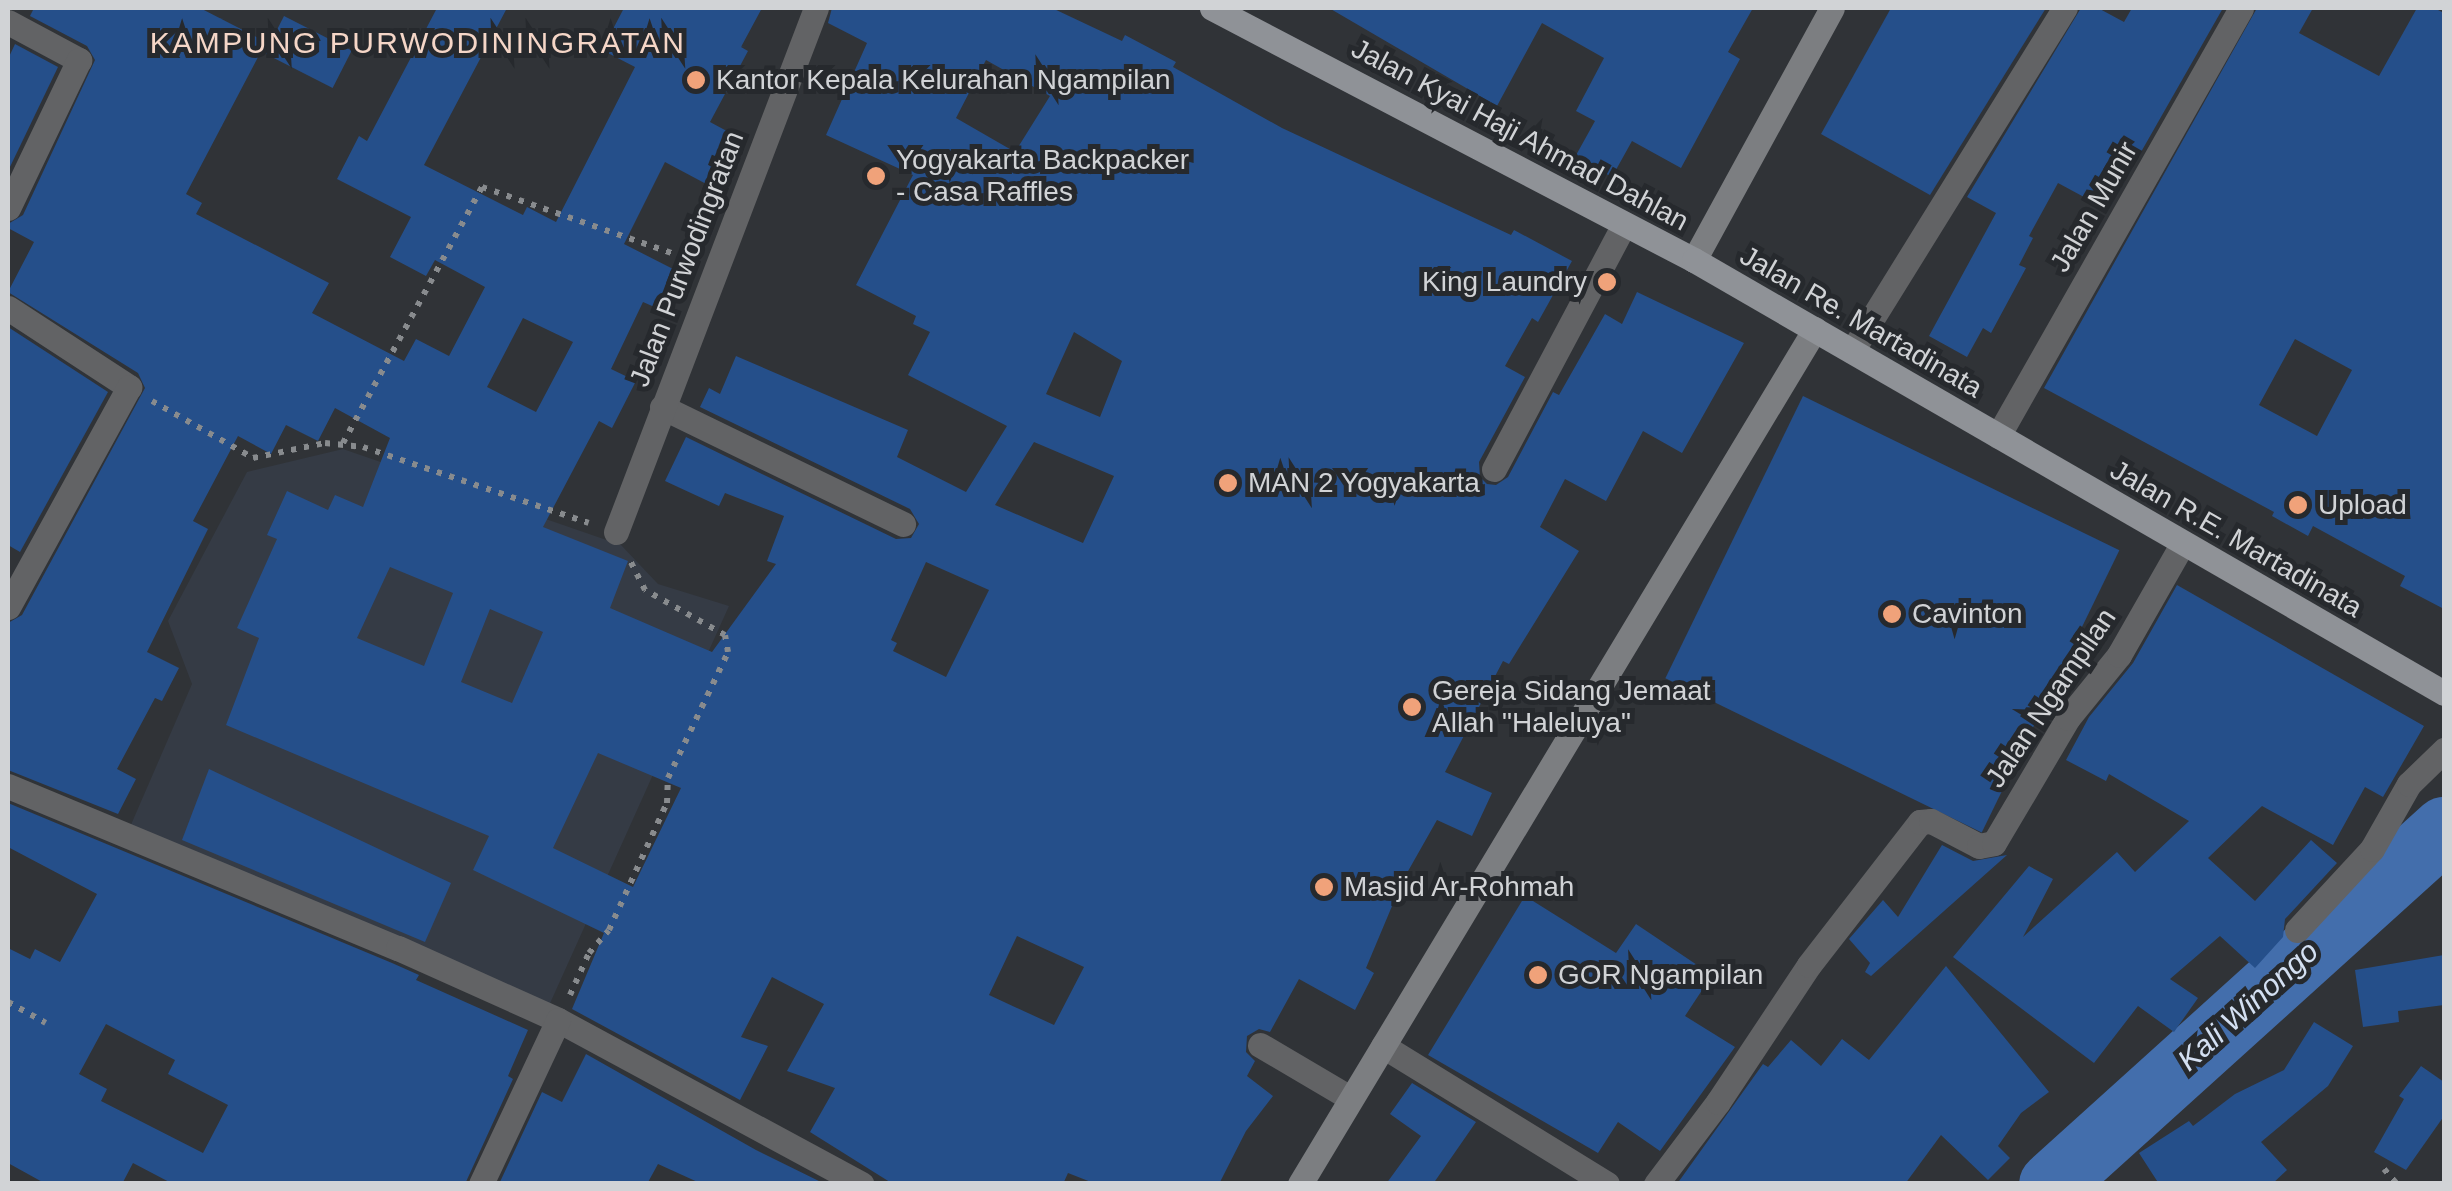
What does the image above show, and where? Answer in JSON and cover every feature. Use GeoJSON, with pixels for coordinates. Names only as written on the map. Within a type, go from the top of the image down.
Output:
{"type":"FeatureCollection","features":[{"type":"Feature","properties":{"kind":"main road","name":"Jalan Kyai Haji Ahmad Dahlan"},"geometry":{"type":"LineString","coordinates":[[1212,8],[1694,260]]}},
{"type":"Feature","properties":{"kind":"main road"},"geometry":{"type":"LineString","coordinates":[[1694,260],[1832,8]]}},
{"type":"Feature","properties":{"kind":"main road","name":"Jalan Re. Martadinata"},"geometry":{"type":"LineString","coordinates":[[1694,260],[1998,436]]}},
{"type":"Feature","properties":{"kind":"main road"},"geometry":{"type":"LineString","coordinates":[[1300,1184],[1815,329]]}},
{"type":"Feature","properties":{"kind":"main road","name":"Jalan R.E. Martadinata"},"geometry":{"type":"LineString","coordinates":[[1998,436],[2444,693]]}},
{"type":"Feature","properties":{"kind":"street","name":"Jalan Purwodingratan"},"geometry":{"type":"LineString","coordinates":[[616,532],[816,8]]}},
{"type":"Feature","properties":{"kind":"street"},"geometry":{"type":"LineString","coordinates":[[1852,351],[2065,8]]}},
{"type":"Feature","properties":{"kind":"street","name":"Jalan Munir"},"geometry":{"type":"LineString","coordinates":[[1998,436],[2242,8]]}},
{"type":"Feature","properties":{"kind":"street"},"geometry":{"type":"LineString","coordinates":[[8,22],[80,60],[8,208]]}},
{"type":"Feature","properties":{"kind":"street"},"geometry":{"type":"LineString","coordinates":[[1494,469],[1624,224]]}},
{"type":"Feature","properties":{"kind":"street"},"geometry":{"type":"LineString","coordinates":[[8,308],[130,388],[8,607]]}},
{"type":"Feature","properties":{"kind":"street"},"geometry":{"type":"LineString","coordinates":[[662,408],[903,524]]}},
{"type":"Feature","properties":{"kind":"street","name":"Jalan Ngampilan"},"geometry":{"type":"LineString","coordinates":[[1656,1184],[1718,1102],[1809,965],[1920,822],[1931,821],[1979,846],[1994,842],[2068,718],[2119,654],[2184,543]]}},
{"type":"Feature","properties":{"kind":"street"},"geometry":{"type":"LineString","coordinates":[[2298,930],[2372,849],[2409,784],[2444,750]]}},
{"type":"Feature","properties":{"kind":"street"},"geometry":{"type":"LineString","coordinates":[[8,786],[398,948],[558,1020],[861,1184]]}},
{"type":"Feature","properties":{"kind":"street"},"geometry":{"type":"LineString","coordinates":[[482,1184],[558,1020]]}},
{"type":"Feature","properties":{"kind":"street"},"geometry":{"type":"LineString","coordinates":[[1260,1045],[1350,1098]]}},
{"type":"Feature","properties":{"kind":"street"},"geometry":{"type":"LineString","coordinates":[[1383,1046],[1608,1184]]}},
{"type":"Feature","properties":{"kind":"path"},"geometry":{"type":"LineString","coordinates":[[343,443],[482,187],[714,268]]}},
{"type":"Feature","properties":{"kind":"path"},"geometry":{"type":"LineString","coordinates":[[130,388],[253,458],[343,443],[616,532],[645,590],[725,634],[728,652],[668,778],[667,803],[609,930],[590,953],[558,1020]]}},
{"type":"Feature","properties":{"kind":"path"},"geometry":{"type":"LineString","coordinates":[[8,1002],[46,1022]]}},
{"type":"Feature","properties":{"kind":"path"},"geometry":{"type":"LineString","coordinates":[[2384,1169],[2397,1184]]}},
{"type":"Feature","properties":{"kind":"shaded area"},"geometry":{"type":"Polygon","coordinates":[[[343,449],[621,545],[658,584],[729,606],[547,1010],[130,827],[192,684],[168,621],[247,472],[343,449]]]}},
{"type":"Feature","properties":{"kind":"building"},"geometry":{"type":"Polygon","coordinates":[[[34,8],[200,8],[266,42],[186,194],[202,203],[196,214],[329,283],[312,313],[404,361],[416,339],[449,356],[485,287],[435,260],[426,276],[390,257],[411,217],[337,179],[359,136],[367,141],[437,8],[507,8],[424,165],[523,215],[527,207],[556,222],[635,67],[602,50],[624,8],[762,8],[741,47],[748,51],[710,122],[736,136],[710,186],[665,162],[624,244],[677,271],[659,309],[643,302],[611,369],[636,381],[612,428],[599,421],[543,527],[628,561],[610,608],[712,652],[776,564],[767,561],[784,516],[725,493],[719,506],[665,481],[686,437],[896,539],[911,538],[919,524],[910,509],[700,407],[709,388],[720,394],[736,356],[908,430],[897,457],[966,492],[1007,426],[908,375],[930,332],[913,324],[916,316],[856,285],[913,175],[826,135],[867,43],[828,23],[832,8],[1052,8],[1122,41],[1125,35],[1176,62],[1173,67],[1282,128],[1511,235],[1514,230],[1572,261],[1538,322],[1532,318],[1505,366],[1525,377],[1479,462],[1480,477],[1487,484],[1496,485],[1508,477],[1553,392],[1559,395],[1605,314],[1622,324],[1637,292],[1744,343],[1682,453],[1643,431],[1606,501],[1565,479],[1540,527],[1579,551],[1509,664],[1503,661],[1445,772],[1492,793],[1472,836],[1437,820],[1403,880],[1366,968],[1374,973],[1355,1010],[1299,979],[1270,1032],[1259,1029],[1247,1036],[1246,1052],[1255,1061],[1247,1076],[1273,1096],[1246,1131],[1219,1184],[1096,1184],[1068,1173],[1063,1184],[893,1184],[810,1132],[835,1088],[787,1071],[824,1004],[772,977],[741,1037],[768,1046],[740,1100],[572,1009],[604,933],[473,870],[489,836],[226,725],[259,638],[237,628],[277,539],[267,535],[287,491],[328,510],[335,495],[363,507],[390,438],[335,408],[318,441],[286,425],[271,454],[238,436],[193,521],[208,529],[147,652],[179,668],[162,701],[155,698],[117,769],[136,779],[118,814],[8,770],[8,623],[22,615],[145,388],[138,373],[8,292],[34,242],[8,228],[8,224],[23,215],[95,60],[87,46],[30,16],[34,8]],[[986,60],[956,118],[1015,152],[1050,96],[986,60]],[[523,318],[487,387],[536,412],[573,342],[523,318]],[[1074,332],[1046,394],[1100,417],[1122,361],[1074,332]],[[1034,442],[995,505],[1083,543],[1114,476],[1034,442]],[[926,562],[891,640],[897,643],[893,651],[946,677],[989,590],[926,562]],[[390,567],[357,638],[424,666],[453,593],[390,567]],[[490,609],[461,682],[512,703],[543,632],[490,609]],[[598,753],[553,848],[633,887],[681,788],[598,753]],[[1017,936],[989,995],[1054,1025],[1084,967],[1017,936]]]}},
{"type":"Feature","properties":{"kind":"building"},"geometry":{"type":"Polygon","coordinates":[[[1329,8],[1753,8],[1728,52],[1740,59],[1681,168],[1632,141],[1612,177],[1575,157],[1595,121],[1576,111],[1604,58],[1542,23],[1497,106],[1329,8]]]}},
{"type":"Feature","properties":{"kind":"building"},"geometry":{"type":"Polygon","coordinates":[[[1891,8],[2046,8],[1930,195],[1821,134],[1891,8]]]}},
{"type":"Feature","properties":{"kind":"building"},"geometry":{"type":"Polygon","coordinates":[[[2081,8],[2098,8],[2124,22],[2132,8],[2223,8],[2108,210],[2058,183],[2029,236],[2033,238],[2019,265],[2026,268],[1991,333],[1983,328],[1967,357],[1929,336],[1996,213],[1967,197],[2081,8]]]}},
{"type":"Feature","properties":{"kind":"building"},"geometry":{"type":"Polygon","coordinates":[[[2257,8],[2313,8],[2299,33],[2379,76],[2417,8],[2434,8],[2444,13],[2444,609],[2400,586],[2405,576],[2313,526],[2308,536],[2272,516],[2274,512],[2044,388],[2257,8]],[[2295,339],[2259,405],[2317,436],[2352,370],[2295,339]]]}},
{"type":"Feature","properties":{"kind":"building"},"geometry":{"type":"Polygon","coordinates":[[[284,16],[352,51],[333,88],[265,53],[284,16]]]}},
{"type":"Feature","properties":{"kind":"building"},"geometry":{"type":"Polygon","coordinates":[[[15,44],[58,67],[8,171],[8,59],[15,44]]]}},
{"type":"Feature","properties":{"kind":"building"},"geometry":{"type":"Polygon","coordinates":[[[8,327],[108,392],[20,552],[8,545],[8,327]]]}},
{"type":"Feature","properties":{"kind":"building","name":"Cavinton"},"geometry":{"type":"Polygon","coordinates":[[[1803,396],[2119,550],[1982,833],[1665,678],[1803,396]]]}},
{"type":"Feature","properties":{"kind":"building"},"geometry":{"type":"Polygon","coordinates":[[[2177,585],[2424,726],[2383,797],[2365,787],[2333,845],[2262,806],[2208,858],[2255,901],[2311,840],[2337,863],[2285,919],[2283,937],[2255,968],[2220,936],[2170,979],[2198,998],[2174,1032],[2138,1006],[2094,1063],[1953,957],[2029,866],[2053,879],[2023,937],[2117,852],[2135,872],[2189,821],[2109,774],[2106,781],[2066,760],[2089,717],[2133,663],[2177,585]]]}},
{"type":"Feature","properties":{"kind":"building"},"geometry":{"type":"Polygon","coordinates":[[[209,769],[451,883],[425,942],[182,840],[209,769]]]}},
{"type":"Feature","properties":{"kind":"building"},"geometry":{"type":"Polygon","coordinates":[[[8,803],[392,963],[419,975],[416,980],[528,1030],[508,1076],[513,1079],[465,1184],[173,1184],[133,1163],[122,1184],[46,1184],[8,1163],[8,948],[30,959],[35,949],[60,962],[97,894],[8,847],[8,803]],[[106,1024],[79,1074],[107,1089],[101,1101],[203,1153],[228,1105],[168,1074],[175,1060],[106,1024]]]}},
{"type":"Feature","properties":{"kind":"building"},"geometry":{"type":"Polygon","coordinates":[[[1942,845],[1973,861],[2007,855],[1871,976],[1865,972],[1870,963],[1849,939],[1883,900],[1898,917],[1942,845]]]}},
{"type":"Feature","properties":{"kind":"building"},"geometry":{"type":"Polygon","coordinates":[[[1525,896],[1616,953],[1636,924],[1712,975],[1685,1016],[1735,1047],[1660,1151],[1618,1122],[1598,1153],[1428,1055],[1525,896]]]}},
{"type":"Feature","properties":{"kind":"building"},"geometry":{"type":"Polygon","coordinates":[[[2444,955],[2444,1005],[2398,1011],[2399,1022],[2363,1027],[2355,970],[2444,955]]]}},
{"type":"Feature","properties":{"kind":"building"},"geometry":{"type":"Polygon","coordinates":[[[1946,966],[2049,1092],[2021,1113],[1998,1146],[2010,1158],[1988,1180],[1941,1135],[1905,1184],[1677,1184],[1763,1064],[1768,1067],[1791,1040],[1821,1066],[1842,1039],[1869,1060],[1946,966]]]}},
{"type":"Feature","properties":{"kind":"building"},"geometry":{"type":"Polygon","coordinates":[[[2314,1022],[2353,1046],[2328,1086],[2261,1142],[2287,1170],[2272,1184],[2159,1184],[2139,1153],[2189,1121],[2193,1126],[2235,1094],[2284,1070],[2314,1022]]]}},
{"type":"Feature","properties":{"kind":"building"},"geometry":{"type":"Polygon","coordinates":[[[586,1054],[756,1150],[825,1184],[702,1184],[658,1164],[647,1184],[499,1184],[542,1092],[562,1102],[586,1054]]]}},
{"type":"Feature","properties":{"kind":"building"},"geometry":{"type":"Polygon","coordinates":[[[2421,1066],[2444,1082],[2444,1116],[2406,1170],[2374,1152],[2404,1099],[2399,1096],[2421,1066]]]}},
{"type":"Feature","properties":{"kind":"building"},"geometry":{"type":"Polygon","coordinates":[[[1412,1083],[1476,1122],[1433,1184],[1386,1184],[1421,1136],[1390,1114],[1412,1083]]]}},
{"type":"Feature","properties":{"kind":"waterway","name":"Kali Winongo"},"geometry":{"type":"LineString","coordinates":[[2051,1184],[2444,829]]}},
{"type":"Feature","properties":{"kind":"place","name":"Kantor Kepala Kelurahan Ngampilan"},"geometry":{"type":"Point","coordinates":[696,80]}},
{"type":"Feature","properties":{"kind":"place","name":"Yogyakarta Backpacker - Casa Raffles"},"geometry":{"type":"Point","coordinates":[876,176]}},
{"type":"Feature","properties":{"kind":"place","name":"King Laundry"},"geometry":{"type":"Point","coordinates":[1607,282]}},
{"type":"Feature","properties":{"kind":"place","name":"MAN 2 Yogyakarta"},"geometry":{"type":"Point","coordinates":[1228,483]}},
{"type":"Feature","properties":{"kind":"place","name":"Upload"},"geometry":{"type":"Point","coordinates":[2298,505]}},
{"type":"Feature","properties":{"kind":"place","name":"Cavinton"},"geometry":{"type":"Point","coordinates":[1892,614]}},
{"type":"Feature","properties":{"kind":"place","name":"Gereja Sidang Jemaat Allah \"Haleluya\""},"geometry":{"type":"Point","coordinates":[1412,707]}},
{"type":"Feature","properties":{"kind":"place","name":"Masjid Ar-Rohmah"},"geometry":{"type":"Point","coordinates":[1324,887]}},
{"type":"Feature","properties":{"kind":"place","name":"GOR Ngampilan"},"geometry":{"type":"Point","coordinates":[1538,975]}},
{"type":"Feature","properties":{"kind":"district","name":"KAMPUNG PURWODININGRATAN"},"geometry":{"type":"Point","coordinates":[418,43]}}]}
